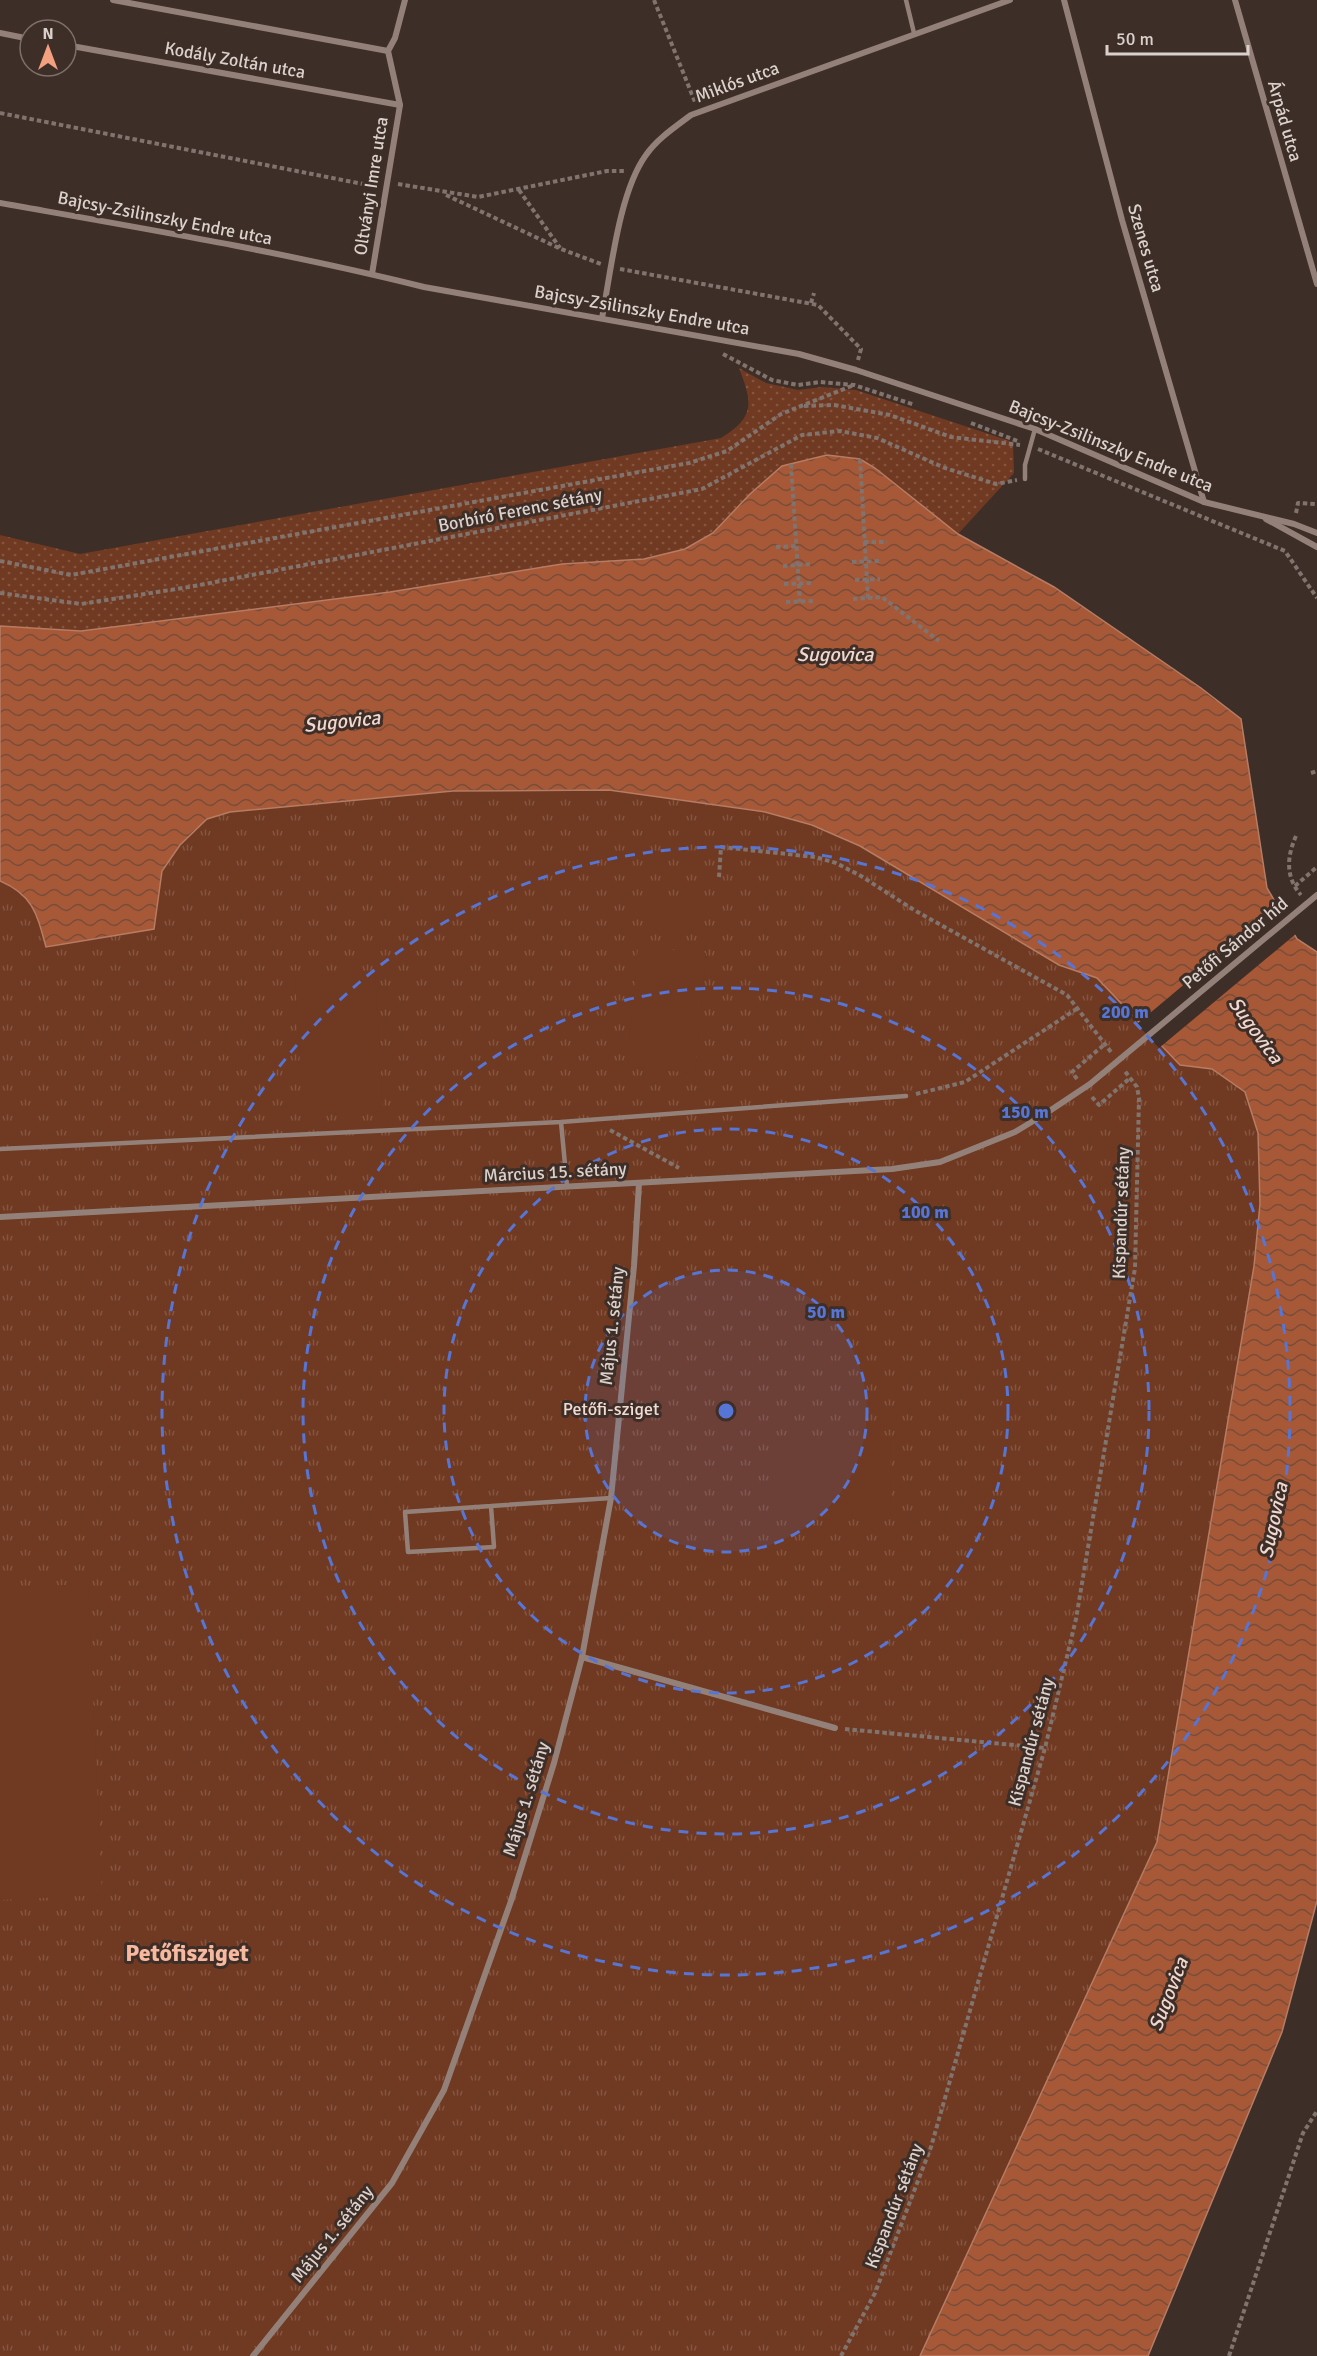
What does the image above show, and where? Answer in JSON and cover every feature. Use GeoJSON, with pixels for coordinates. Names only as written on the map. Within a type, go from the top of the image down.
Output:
{"type":"FeatureCollection","features":[{"type":"Feature","properties":{"kind":"street","name":"Kodály Zoltán utca"},"geometry":{"type":"LineString","coordinates":[[113,0],[388,51]]}},
{"type":"Feature","properties":{"kind":"street"},"geometry":{"type":"LineString","coordinates":[[388,51],[395,38],[405,0]]}},
{"type":"Feature","properties":{"kind":"street","name":"Miklós utca"},"geometry":{"type":"LineString","coordinates":[[602,318],[630,183],[646,154],[667,133],[699,112],[1010,0]]}},
{"type":"Feature","properties":{"kind":"street","name":"Szenes utca"},"geometry":{"type":"LineString","coordinates":[[1064,0],[1122,220],[1204,502]]}},
{"type":"Feature","properties":{"kind":"street","name":"Árpád utca"},"geometry":{"type":"LineString","coordinates":[[1235,0],[1317,284]]}},
{"type":"Feature","properties":{"kind":"street"},"geometry":{"type":"LineString","coordinates":[[0,33],[18,37]]}},
{"type":"Feature","properties":{"kind":"street","name":"Kodály Zoltán utca"},"geometry":{"type":"LineString","coordinates":[[78,47],[400,105]]}},
{"type":"Feature","properties":{"kind":"street","name":"Oltványi Imre utca"},"geometry":{"type":"LineString","coordinates":[[372,274],[400,105],[388,51]]}},
{"type":"Feature","properties":{"kind":"street","name":"Bajcsy-Zsilinszky Endre utca"},"geometry":{"type":"LineString","coordinates":[[0,203],[424,286],[799,354],[856,370],[1035,429],[1204,502],[1260,515],[1317,533]]}},
{"type":"Feature","properties":{"kind":"street"},"geometry":{"type":"LineString","coordinates":[[1308,248],[1317,248]]}},
{"type":"Feature","properties":{"kind":"street","name":"Bajcsy-Zsilinszky Endre utca"},"geometry":{"type":"LineString","coordinates":[[1260,515],[1317,547]]}},
{"type":"Feature","properties":{"kind":"street","name":"Petőfi Sándor híd"},"geometry":{"type":"LineString","coordinates":[[1090,1084],[1317,895]]}},
{"type":"Feature","properties":{"kind":"street","name":"Március 15. sétány"},"geometry":{"type":"LineString","coordinates":[[0,1217],[892,1169],[940,1162],[1015,1132],[1090,1084]]}},
{"type":"Feature","properties":{"kind":"street","name":"Május 1. sétány"},"geometry":{"type":"LineString","coordinates":[[253,2356],[392,2183],[444,2090],[511,1901],[554,1763],[582,1657],[611,1498],[634,1266],[639,1183]]}},
{"type":"Feature","properties":{"kind":"street"},"geometry":{"type":"LineString","coordinates":[[582,1657],[835,1728]]}},
{"type":"Feature","properties":{"kind":"lane"},"geometry":{"type":"LineString","coordinates":[[906,0],[914,33]]}},
{"type":"Feature","properties":{"kind":"lane"},"geometry":{"type":"LineString","coordinates":[[1025,479],[1029,446],[1035,429]]}},
{"type":"Feature","properties":{"kind":"lane"},"geometry":{"type":"LineString","coordinates":[[0,1149],[561,1122],[906,1096]]}},
{"type":"Feature","properties":{"kind":"lane"},"geometry":{"type":"LineString","coordinates":[[561,1122],[567,1186]]}},
{"type":"Feature","properties":{"kind":"lane"},"geometry":{"type":"LineString","coordinates":[[491,1506],[494,1547],[408,1552],[405,1512],[491,1506],[611,1498]]}},
{"type":"Feature","properties":{"kind":"path"},"geometry":{"type":"LineString","coordinates":[[654,0],[699,112]]}},
{"type":"Feature","properties":{"kind":"path"},"geometry":{"type":"LineString","coordinates":[[0,113],[363,183],[377,180],[478,197],[607,171],[637,170]]}},
{"type":"Feature","properties":{"kind":"path"},"geometry":{"type":"LineString","coordinates":[[519,190],[561,249]]}},
{"type":"Feature","properties":{"kind":"path"},"geometry":{"type":"LineString","coordinates":[[441,192],[561,249],[612,268],[818,305],[861,349],[854,385]]}},
{"type":"Feature","properties":{"kind":"path"},"geometry":{"type":"LineString","coordinates":[[811,303],[814,292]]}},
{"type":"Feature","properties":{"kind":"path"},"geometry":{"type":"LineString","coordinates":[[713,352],[724,354],[772,380],[798,385],[820,382],[854,385],[920,406]]}},
{"type":"Feature","properties":{"kind":"path"},"geometry":{"type":"LineString","coordinates":[[0,561],[71,575],[667,467],[727,451],[781,414],[854,385]]}},
{"type":"Feature","properties":{"kind":"path"},"geometry":{"type":"LineString","coordinates":[[801,406],[845,407],[890,415],[951,437],[991,444],[1029,446]]}},
{"type":"Feature","properties":{"kind":"path"},"geometry":{"type":"LineString","coordinates":[[963,420],[1286,551],[1316,596],[1317,603]]}},
{"type":"Feature","properties":{"kind":"path","name":"Borbíró Ferenc sétány"},"geometry":{"type":"LineString","coordinates":[[0,593],[81,604],[189,587],[702,489],[802,435],[840,431],[878,438],[945,468],[996,484],[1025,479]]}},
{"type":"Feature","properties":{"kind":"path"},"geometry":{"type":"LineString","coordinates":[[860,459],[868,598]]}},
{"type":"Feature","properties":{"kind":"path"},"geometry":{"type":"LineString","coordinates":[[791,464],[800,602]]}},
{"type":"Feature","properties":{"kind":"path"},"geometry":{"type":"LineString","coordinates":[[1298,503],[1317,504]]}},
{"type":"Feature","properties":{"kind":"path"},"geometry":{"type":"LineString","coordinates":[[864,542],[887,542]]}},
{"type":"Feature","properties":{"kind":"path"},"geometry":{"type":"LineString","coordinates":[[776,547],[796,546]]}},
{"type":"Feature","properties":{"kind":"path"},"geometry":{"type":"LineString","coordinates":[[852,562],[880,561]]}},
{"type":"Feature","properties":{"kind":"path"},"geometry":{"type":"LineString","coordinates":[[783,566],[811,564]]}},
{"type":"Feature","properties":{"kind":"path"},"geometry":{"type":"LineString","coordinates":[[855,580],[880,579]]}},
{"type":"Feature","properties":{"kind":"path"},"geometry":{"type":"LineString","coordinates":[[784,584],[812,583]]}},
{"type":"Feature","properties":{"kind":"path"},"geometry":{"type":"LineString","coordinates":[[853,598],[882,597],[939,640]]}},
{"type":"Feature","properties":{"kind":"path"},"geometry":{"type":"LineString","coordinates":[[786,602],[813,601]]}},
{"type":"Feature","properties":{"kind":"path"},"geometry":{"type":"LineString","coordinates":[[1311,773],[1317,771]]}},
{"type":"Feature","properties":{"kind":"path"},"geometry":{"type":"LineString","coordinates":[[1296,836],[1289,852],[1289,871],[1294,886],[1302,896]]}},
{"type":"Feature","properties":{"kind":"path"},"geometry":{"type":"LineString","coordinates":[[719,877],[721,847],[786,852],[836,863],[1054,986],[1067,995],[1078,1008],[1130,1078],[1099,1105]]}},
{"type":"Feature","properties":{"kind":"path"},"geometry":{"type":"LineString","coordinates":[[1294,886],[1317,867]]}},
{"type":"Feature","properties":{"kind":"path"},"geometry":{"type":"LineString","coordinates":[[906,1096],[965,1082],[1078,1008]]}},
{"type":"Feature","properties":{"kind":"path"},"geometry":{"type":"LineString","coordinates":[[1072,1072],[1105,1044]]}},
{"type":"Feature","properties":{"kind":"path","name":"Kispandúr sétány"},"geometry":{"type":"LineString","coordinates":[[842,2356],[875,2293],[931,2147],[1045,1748],[1076,1619],[1135,1268],[1138,1108],[1137,1087],[1130,1078]]}},
{"type":"Feature","properties":{"kind":"path"},"geometry":{"type":"LineString","coordinates":[[590,1119],[681,1169]]}},
{"type":"Feature","properties":{"kind":"path"},"geometry":{"type":"LineString","coordinates":[[835,1728],[1045,1748]]}},
{"type":"Feature","properties":{"kind":"path"},"geometry":{"type":"LineString","coordinates":[[1229,2356],[1303,2133],[1317,2111]]}},
{"type":"Feature","properties":{"kind":"green space"},"geometry":{"type":"Polygon","coordinates":[[[739,368],[766,383],[798,390],[822,387],[856,390],[1013,442],[1014,473],[958,534],[875,468],[826,455],[782,466],[750,494],[713,533],[685,549],[644,559],[562,564],[390,592],[81,631],[0,626],[0,535],[80,554],[721,438],[746,416],[747,390],[739,368]]]}},
{"type":"Feature","properties":{"kind":"green space","name":"Petőfi-sziget"},"geometry":{"type":"Polygon","coordinates":[[[609,790],[765,812],[812,825],[860,846],[1059,965],[1097,978],[1180,1065],[1212,1069],[1245,1092],[1258,1133],[1260,1204],[1254,1266],[1157,1842],[920,2356],[0,2356],[0,881],[27,899],[40,924],[46,946],[153,929],[162,871],[180,845],[207,819],[230,812],[453,791],[609,790]]]}},
{"type":"Feature","properties":{"kind":"green space"},"geometry":{"type":"Polygon","coordinates":[[[648,899],[701,899],[701,927],[648,927],[648,899]]]}},
{"type":"Feature","properties":{"kind":"green space"},"geometry":{"type":"Polygon","coordinates":[[[638,947],[706,953],[695,1073],[627,1067],[638,947]]]}},
{"type":"Feature","properties":{"kind":"green space"},"geometry":{"type":"Polygon","coordinates":[[[375,972],[383,1111],[303,1115],[295,976],[375,972]]]}},
{"type":"Feature","properties":{"kind":"green space"},"geometry":{"type":"Polygon","coordinates":[[[890,1438],[891,1518],[773,1520],[772,1440],[890,1438]]]}},
{"type":"Feature","properties":{"kind":"green space"},"geometry":{"type":"Polygon","coordinates":[[[88,1584],[102,1895],[0,1900],[0,1588],[88,1584]]]}},
{"type":"Feature","properties":{"kind":"water","name":"Sugovica"},"geometry":{"type":"Polygon","coordinates":[[[827,455],[860,459],[875,468],[958,534],[1054,587],[1201,688],[1241,719],[1267,888],[1297,939],[1317,952],[1317,1901],[1282,2032],[1148,2356],[920,2356],[1157,1842],[1254,1266],[1260,1204],[1258,1133],[1245,1092],[1212,1069],[1180,1065],[1097,978],[1059,965],[860,846],[812,825],[765,812],[609,790],[453,791],[230,812],[207,819],[180,845],[162,871],[154,929],[46,947],[40,925],[27,899],[0,881],[0,626],[81,631],[390,592],[562,564],[644,559],[685,549],[713,533],[750,494],[782,466],[827,455]]]}},
{"type":"Feature","properties":{"kind":"pier"},"geometry":{"type":"Polygon","coordinates":[[[1280,904],[1297,933],[1159,1048],[1137,1024],[1280,904]]]}},
{"type":"Feature","properties":{"kind":"district","name":"Petőfisziget"},"geometry":{"type":"Point","coordinates":[187,1953]}}]}
